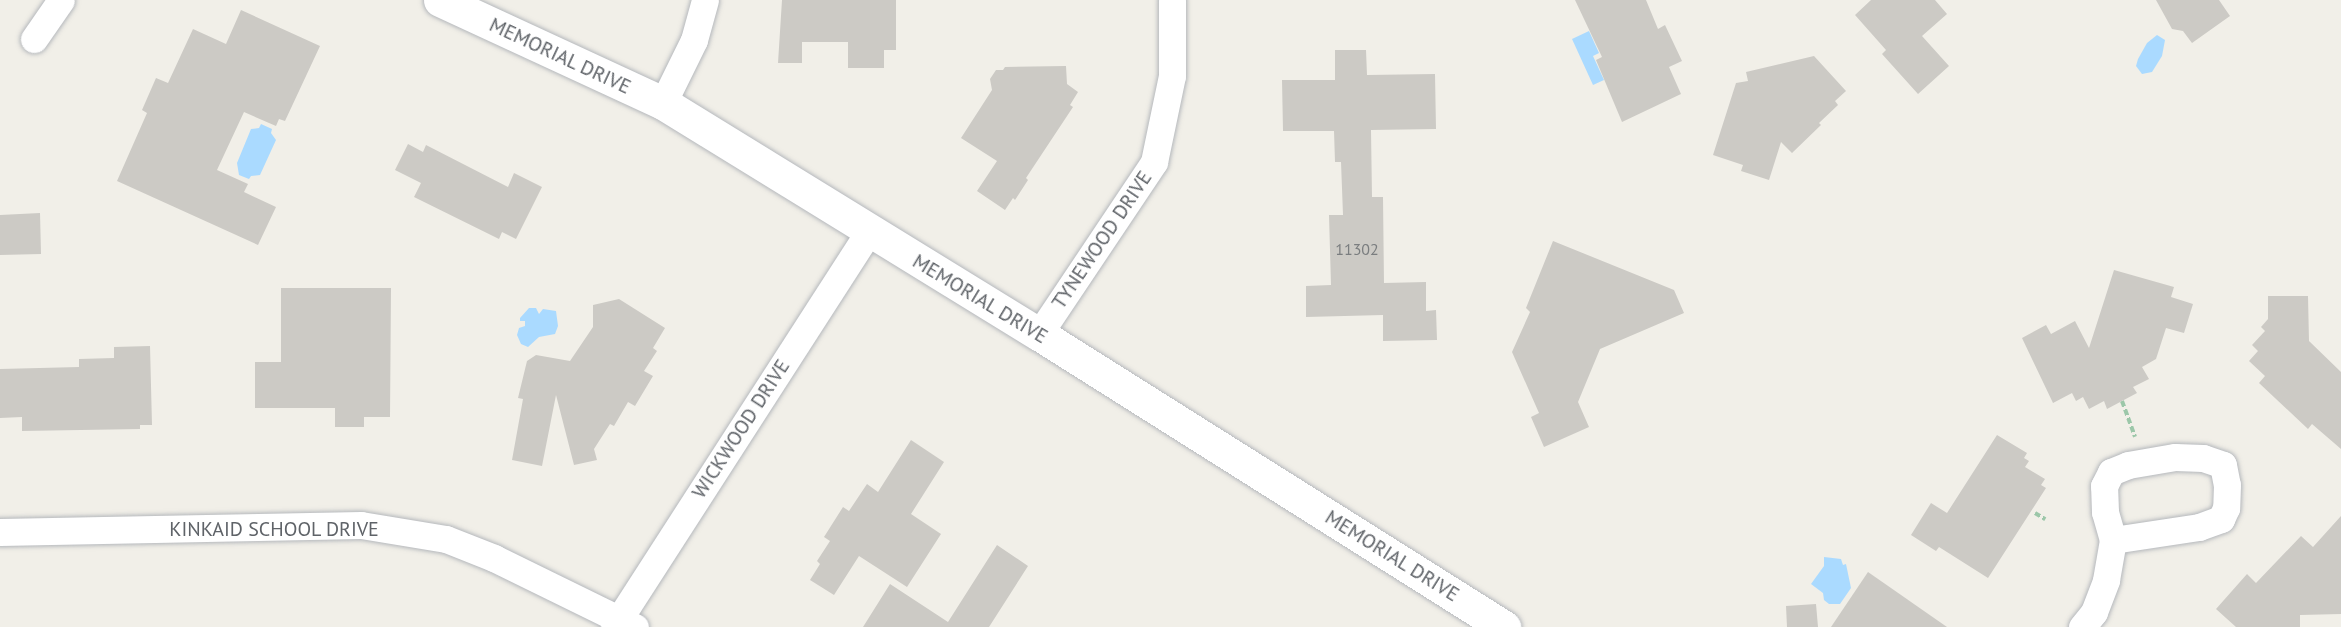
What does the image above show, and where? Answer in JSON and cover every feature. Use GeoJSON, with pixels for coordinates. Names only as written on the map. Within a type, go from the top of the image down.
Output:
{"type":"FeatureCollection","features":[{"type":"Feature","properties":{"kind":"street"},"geometry":{"type":"LineString","coordinates":[[34,39],[62,0]]}},
{"type":"Feature","properties":{"kind":"street","name":"MEMORIAL DRIVE"},"geometry":{"type":"LineString","coordinates":[[440,0],[663,104],[1039,334],[1504,627]]}},
{"type":"Feature","properties":{"kind":"street"},"geometry":{"type":"LineString","coordinates":[[663,104],[694,39],[705,0]]}},
{"type":"Feature","properties":{"kind":"street","name":"TYNEWOOD DRIVE"},"geometry":{"type":"LineString","coordinates":[[1039,334],[1154,162],[1172,76],[1172,0]]}},
{"type":"Feature","properties":{"kind":"street","name":"WICKWOOD DRIVE"},"geometry":{"type":"LineString","coordinates":[[623,624],[869,231]]}},
{"type":"Feature","properties":{"kind":"street"},"geometry":{"type":"LineString","coordinates":[[2082,627],[2094,612],[2106,580],[2113,540],[2105,512],[2104,486],[2111,472],[2175,456],[2203,458],[2223,465],[2227,485],[2226,508],[2221,519],[2199,527],[2113,540]]}},
{"type":"Feature","properties":{"kind":"street","name":"KINKAID SCHOOL DRIVE"},"geometry":{"type":"LineString","coordinates":[[0,532],[361,525],[446,539],[623,624]]}},
{"type":"Feature","properties":{"kind":"path"},"geometry":{"type":"LineString","coordinates":[[2122,401],[2134,435],[2136,464]]}},
{"type":"Feature","properties":{"kind":"path"},"geometry":{"type":"LineString","coordinates":[[2036,513],[2045,519]]}},
{"type":"Feature","properties":{"kind":"water"},"geometry":{"type":"Polygon","coordinates":[[[1589,31],[1599,53],[1593,56],[1604,80],[1593,85],[1572,39],[1589,31]]]}},
{"type":"Feature","properties":{"kind":"water"},"geometry":{"type":"Polygon","coordinates":[[[2157,35],[2165,40],[2162,56],[2152,72],[2142,74],[2136,66],[2138,59],[2147,43],[2157,35]]]}},
{"type":"Feature","properties":{"kind":"water"},"geometry":{"type":"Polygon","coordinates":[[[261,124],[272,129],[271,133],[276,140],[260,175],[251,176],[249,179],[239,175],[237,163],[251,129],[259,128],[261,124]]]}},
{"type":"Feature","properties":{"kind":"water"},"geometry":{"type":"Polygon","coordinates":[[[529,308],[536,308],[539,314],[543,309],[556,311],[558,326],[555,334],[539,337],[528,347],[521,344],[517,335],[519,328],[525,326],[525,321],[520,321],[520,318],[529,308]]]}},
{"type":"Feature","properties":{"kind":"water"},"geometry":{"type":"Polygon","coordinates":[[[1824,557],[1841,559],[1843,565],[1846,564],[1851,588],[1840,604],[1829,604],[1824,600],[1823,593],[1811,584],[1824,566],[1824,557]]]}},
{"type":"Feature","properties":{"kind":"building"},"geometry":{"type":"Polygon","coordinates":[[[782,0],[896,0],[896,50],[884,50],[884,68],[848,68],[848,42],[802,42],[802,63],[778,63],[782,0]]]}},
{"type":"Feature","properties":{"kind":"building"},"geometry":{"type":"Polygon","coordinates":[[[1575,0],[1646,0],[1658,29],[1665,25],[1682,61],[1669,67],[1681,94],[1622,122],[1596,60],[1602,57],[1575,0]]]}},
{"type":"Feature","properties":{"kind":"building"},"geometry":{"type":"Polygon","coordinates":[[[1871,0],[1935,0],[1947,14],[1922,36],[1949,66],[1918,94],[1882,54],[1886,50],[1855,15],[1871,0]]]}},
{"type":"Feature","properties":{"kind":"building"},"geometry":{"type":"Polygon","coordinates":[[[2156,0],[2219,0],[2230,16],[2192,43],[2183,31],[2172,29],[2156,0]]]}},
{"type":"Feature","properties":{"kind":"building"},"geometry":{"type":"Polygon","coordinates":[[[241,10],[320,46],[285,121],[279,119],[276,126],[244,112],[217,170],[248,184],[244,192],[276,207],[258,245],[117,181],[147,113],[142,110],[156,78],[168,83],[193,29],[226,44],[241,10]]]}},
{"type":"Feature","properties":{"kind":"building"},"geometry":{"type":"Polygon","coordinates":[[[1335,50],[1366,50],[1367,75],[1435,74],[1436,129],[1371,130],[1372,197],[1383,197],[1384,283],[1426,282],[1426,311],[1436,310],[1437,340],[1383,341],[1383,315],[1306,317],[1306,286],[1331,285],[1329,215],[1343,215],[1341,162],[1335,162],[1334,131],[1283,131],[1282,80],[1335,80],[1335,50]]]}},
{"type":"Feature","properties":{"kind":"building"},"geometry":{"type":"Polygon","coordinates":[[[1814,56],[1846,91],[1835,101],[1838,105],[1819,123],[1821,125],[1792,153],[1781,142],[1769,180],[1741,171],[1743,165],[1713,155],[1736,83],[1748,81],[1746,72],[1814,56]]]}},
{"type":"Feature","properties":{"kind":"building"},"geometry":{"type":"Polygon","coordinates":[[[1066,66],[1067,84],[1078,92],[1070,105],[1073,107],[1026,178],[1028,180],[1015,200],[1013,198],[1005,210],[977,191],[997,161],[961,138],[992,90],[990,79],[996,70],[1003,70],[1005,67],[1066,66]]]}},
{"type":"Feature","properties":{"kind":"building"},"geometry":{"type":"Polygon","coordinates":[[[408,144],[423,152],[426,145],[508,187],[514,173],[542,187],[516,239],[502,232],[499,239],[414,197],[421,183],[395,170],[408,144]]]}},
{"type":"Feature","properties":{"kind":"building"},"geometry":{"type":"Polygon","coordinates":[[[40,213],[41,254],[0,255],[0,215],[40,213]]]}},
{"type":"Feature","properties":{"kind":"building"},"geometry":{"type":"Polygon","coordinates":[[[1553,241],[1674,290],[1684,313],[1600,349],[1578,402],[1589,427],[1544,447],[1531,417],[1539,413],[1512,352],[1530,312],[1526,308],[1553,241]]]}},
{"type":"Feature","properties":{"kind":"building"},"geometry":{"type":"Polygon","coordinates":[[[2114,270],[2174,287],[2171,297],[2193,304],[2184,333],[2166,328],[2156,359],[2142,367],[2149,379],[2133,387],[2137,393],[2107,409],[2104,401],[2089,409],[2083,397],[2076,401],[2072,393],[2053,403],[2022,338],[2046,325],[2051,334],[2075,321],[2089,348],[2114,270]]]}},
{"type":"Feature","properties":{"kind":"building"},"geometry":{"type":"Polygon","coordinates":[[[281,288],[391,288],[390,417],[364,417],[364,427],[335,427],[335,408],[255,408],[255,362],[281,362],[281,288]]]}},
{"type":"Feature","properties":{"kind":"building"},"geometry":{"type":"Polygon","coordinates":[[[2268,296],[2308,296],[2309,341],[2341,372],[2341,449],[2312,424],[2308,429],[2259,383],[2265,376],[2249,361],[2258,351],[2252,345],[2265,331],[2261,327],[2268,319],[2268,296]]]}},
{"type":"Feature","properties":{"kind":"building"},"geometry":{"type":"Polygon","coordinates":[[[619,299],[665,328],[653,348],[657,351],[644,371],[653,376],[635,406],[628,402],[614,426],[610,424],[594,449],[597,460],[574,465],[556,395],[542,466],[512,460],[523,399],[518,398],[527,361],[536,355],[570,361],[593,327],[593,305],[619,299]]]}},
{"type":"Feature","properties":{"kind":"building"},"geometry":{"type":"Polygon","coordinates":[[[150,346],[152,425],[140,425],[140,429],[22,431],[22,417],[0,418],[0,369],[79,367],[79,359],[114,358],[114,347],[150,346]]]}},
{"type":"Feature","properties":{"kind":"building"},"geometry":{"type":"Polygon","coordinates":[[[1997,435],[2027,453],[2024,458],[2029,461],[2025,467],[2045,479],[2041,485],[2046,488],[1988,578],[1939,547],[1936,551],[1911,535],[1931,503],[1947,513],[1997,435]]]}},
{"type":"Feature","properties":{"kind":"building"},"geometry":{"type":"Polygon","coordinates":[[[911,440],[944,462],[911,514],[941,534],[907,587],[859,556],[834,595],[810,580],[820,564],[817,561],[830,541],[824,537],[843,507],[849,511],[867,484],[878,492],[911,440]]]}},
{"type":"Feature","properties":{"kind":"building"},"geometry":{"type":"Polygon","coordinates":[[[2341,516],[2341,614],[2300,615],[2300,627],[2236,627],[2216,609],[2247,574],[2256,583],[2301,536],[2313,547],[2341,516]]]}},
{"type":"Feature","properties":{"kind":"building"},"geometry":{"type":"Polygon","coordinates":[[[997,545],[1028,566],[989,627],[863,627],[890,584],[948,622],[997,545]]]}},
{"type":"Feature","properties":{"kind":"building"},"geometry":{"type":"Polygon","coordinates":[[[1868,572],[1947,627],[1831,627],[1868,572]]]}},
{"type":"Feature","properties":{"kind":"building"},"geometry":{"type":"Polygon","coordinates":[[[1816,604],[1818,627],[1787,627],[1786,606],[1816,604]]]}}]}
